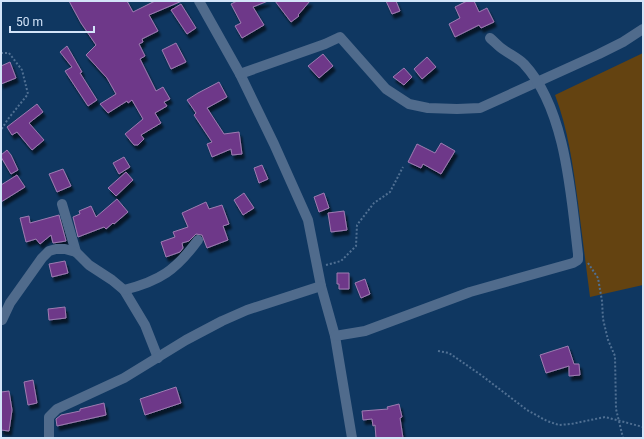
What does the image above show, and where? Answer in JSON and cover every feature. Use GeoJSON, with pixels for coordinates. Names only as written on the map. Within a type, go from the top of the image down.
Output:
{"type":"FeatureCollection","features":[{"type":"Feature","properties":{"kind":"street"},"geometry":{"type":"LineString","coordinates":[[199,1],[240,74],[274,144],[308,220],[322,286],[335,336],[352,438]]}},
{"type":"Feature","properties":{"kind":"street"},"geometry":{"type":"LineString","coordinates":[[240,74],[325,44],[340,37],[386,89],[410,104],[428,108],[480,108],[623,42],[643,29]]}},
{"type":"Feature","properties":{"kind":"street"},"geometry":{"type":"LineString","coordinates":[[335,336],[365,330],[470,292],[573,263],[578,260],[575,225],[566,166],[553,115],[537,82],[524,65],[515,56],[504,50],[490,38]]}},
{"type":"Feature","properties":{"kind":"street"},"geometry":{"type":"LineString","coordinates":[[62,204],[76,252],[89,265],[124,290],[145,325],[158,358]]}},
{"type":"Feature","properties":{"kind":"street"},"geometry":{"type":"LineString","coordinates":[[124,290],[136,287],[170,271],[186,257],[198,240]]}},
{"type":"Feature","properties":{"kind":"street"},"geometry":{"type":"LineString","coordinates":[[2,320],[10,303],[42,258],[49,251],[61,249],[76,252]]}},
{"type":"Feature","properties":{"kind":"street"},"geometry":{"type":"LineString","coordinates":[[49,438],[49,417],[57,409],[124,378],[205,329],[247,310],[322,286]]}},
{"type":"Feature","properties":{"kind":"path"},"geometry":{"type":"LineString","coordinates":[[1,53],[9,53],[22,70],[28,94],[1,130]]}},
{"type":"Feature","properties":{"kind":"path"},"geometry":{"type":"LineString","coordinates":[[318,268],[341,261],[356,246],[357,225],[374,203],[390,192],[403,167]]}},
{"type":"Feature","properties":{"kind":"path"},"geometry":{"type":"LineString","coordinates":[[578,260],[587,262],[598,278],[603,319],[608,340],[615,356],[616,409],[623,438]]}},
{"type":"Feature","properties":{"kind":"path"},"geometry":{"type":"LineString","coordinates":[[438,351],[449,353],[454,356],[527,410],[547,421],[559,425],[605,417],[643,428]]}},
{"type":"Feature","properties":{"kind":"shaded area"},"geometry":{"type":"Polygon","coordinates":[[[643,53],[643,285],[590,297],[572,162],[567,134],[555,95],[643,53]]]}},
{"type":"Feature","properties":{"kind":"building"},"geometry":{"type":"Polygon","coordinates":[[[69,1],[127,1],[133,12],[155,1],[182,1],[149,15],[158,31],[142,39],[143,42],[139,44],[145,56],[140,59],[156,91],[163,87],[170,99],[164,102],[167,106],[155,113],[161,123],[141,135],[144,139],[138,145],[134,145],[125,134],[143,119],[132,100],[128,103],[127,101],[108,113],[100,104],[116,94],[107,78],[86,55],[96,45],[81,23],[69,1]]]}},
{"type":"Feature","properties":{"kind":"building"},"geometry":{"type":"Polygon","coordinates":[[[237,1],[268,1],[253,7],[264,25],[242,38],[235,26],[241,23],[231,4],[237,1]]]}},
{"type":"Feature","properties":{"kind":"building"},"geometry":{"type":"Polygon","coordinates":[[[275,1],[310,1],[298,15],[299,16],[291,22],[275,1]]]}},
{"type":"Feature","properties":{"kind":"building"},"geometry":{"type":"Polygon","coordinates":[[[386,1],[396,1],[400,11],[392,14],[386,1]]]}},
{"type":"Feature","properties":{"kind":"building"},"geometry":{"type":"Polygon","coordinates":[[[467,1],[474,1],[479,12],[487,8],[494,22],[481,28],[479,25],[455,37],[449,24],[460,18],[455,7],[467,1]]]}},
{"type":"Feature","properties":{"kind":"building"},"geometry":{"type":"Polygon","coordinates":[[[181,4],[196,28],[187,34],[171,10],[181,4]]]}},
{"type":"Feature","properties":{"kind":"building"},"geometry":{"type":"Polygon","coordinates":[[[176,43],[186,62],[171,69],[162,50],[176,43]]]}},
{"type":"Feature","properties":{"kind":"building"},"geometry":{"type":"Polygon","coordinates":[[[67,46],[82,72],[80,73],[97,100],[88,106],[65,71],[72,67],[60,52],[67,46]]]}},
{"type":"Feature","properties":{"kind":"building"},"geometry":{"type":"Polygon","coordinates":[[[323,54],[333,66],[319,78],[308,66],[323,54]]]}},
{"type":"Feature","properties":{"kind":"building"},"geometry":{"type":"Polygon","coordinates":[[[427,57],[436,67],[422,79],[414,69],[427,57]]]}},
{"type":"Feature","properties":{"kind":"building"},"geometry":{"type":"Polygon","coordinates":[[[10,62],[16,78],[1,84],[1,66],[10,62]]]}},
{"type":"Feature","properties":{"kind":"building"},"geometry":{"type":"Polygon","coordinates":[[[404,68],[412,77],[404,85],[393,77],[404,68]]]}},
{"type":"Feature","properties":{"kind":"building"},"geometry":{"type":"Polygon","coordinates":[[[219,82],[227,97],[207,108],[224,134],[239,132],[242,154],[232,155],[231,149],[212,157],[207,144],[212,142],[194,115],[196,113],[187,100],[219,82]]]}},
{"type":"Feature","properties":{"kind":"building"},"geometry":{"type":"Polygon","coordinates":[[[37,104],[43,112],[29,123],[44,140],[32,150],[17,132],[12,135],[7,127],[37,104]]]}},
{"type":"Feature","properties":{"kind":"building"},"geometry":{"type":"Polygon","coordinates":[[[441,143],[455,151],[441,174],[423,164],[421,168],[408,162],[417,144],[435,153],[441,143]]]}},
{"type":"Feature","properties":{"kind":"building"},"geometry":{"type":"Polygon","coordinates":[[[7,150],[18,170],[11,174],[1,157],[1,155],[7,150]]]}},
{"type":"Feature","properties":{"kind":"building"},"geometry":{"type":"Polygon","coordinates":[[[124,157],[130,167],[119,174],[113,163],[124,157]]]}},
{"type":"Feature","properties":{"kind":"building"},"geometry":{"type":"Polygon","coordinates":[[[262,165],[268,179],[259,183],[254,168],[262,165]]]}},
{"type":"Feature","properties":{"kind":"building"},"geometry":{"type":"Polygon","coordinates":[[[63,169],[71,186],[57,192],[49,174],[63,169]]]}},
{"type":"Feature","properties":{"kind":"building"},"geometry":{"type":"Polygon","coordinates":[[[126,172],[133,180],[116,196],[108,188],[126,172]]]}},
{"type":"Feature","properties":{"kind":"building"},"geometry":{"type":"Polygon","coordinates":[[[17,175],[25,187],[1,202],[1,185],[17,175]]]}},
{"type":"Feature","properties":{"kind":"building"},"geometry":{"type":"Polygon","coordinates":[[[244,193],[254,208],[243,215],[234,200],[244,193]]]}},
{"type":"Feature","properties":{"kind":"building"},"geometry":{"type":"Polygon","coordinates":[[[324,193],[329,208],[319,212],[314,197],[324,193]]]}},
{"type":"Feature","properties":{"kind":"building"},"geometry":{"type":"Polygon","coordinates":[[[117,199],[128,212],[106,229],[104,227],[78,237],[73,217],[80,214],[79,211],[91,206],[96,217],[117,199]]]}},
{"type":"Feature","properties":{"kind":"building"},"geometry":{"type":"Polygon","coordinates":[[[206,202],[209,209],[222,205],[229,224],[223,226],[228,240],[207,248],[202,235],[196,234],[189,241],[182,243],[183,248],[180,252],[166,257],[161,242],[175,237],[173,232],[188,227],[182,213],[206,202]]]}},
{"type":"Feature","properties":{"kind":"building"},"geometry":{"type":"Polygon","coordinates":[[[344,211],[347,230],[331,232],[328,213],[344,211]]]}},
{"type":"Feature","properties":{"kind":"building"},"geometry":{"type":"Polygon","coordinates":[[[59,215],[66,241],[53,243],[51,235],[40,244],[36,239],[26,242],[20,218],[29,216],[30,223],[59,215]]]}},
{"type":"Feature","properties":{"kind":"building"},"geometry":{"type":"Polygon","coordinates":[[[65,261],[68,273],[52,277],[49,264],[65,261]]]}},
{"type":"Feature","properties":{"kind":"building"},"geometry":{"type":"Polygon","coordinates":[[[337,273],[349,273],[349,289],[339,289],[339,284],[337,284],[337,273]]]}},
{"type":"Feature","properties":{"kind":"building"},"geometry":{"type":"Polygon","coordinates":[[[365,279],[370,294],[361,298],[355,283],[365,279]]]}},
{"type":"Feature","properties":{"kind":"building"},"geometry":{"type":"Polygon","coordinates":[[[65,307],[66,318],[49,320],[48,309],[65,307]]]}},
{"type":"Feature","properties":{"kind":"building"},"geometry":{"type":"Polygon","coordinates":[[[568,346],[574,364],[579,364],[580,375],[569,376],[569,366],[546,373],[540,355],[568,346]]]}},
{"type":"Feature","properties":{"kind":"building"},"geometry":{"type":"Polygon","coordinates":[[[33,380],[37,403],[28,405],[24,382],[33,380]]]}},
{"type":"Feature","properties":{"kind":"building"},"geometry":{"type":"Polygon","coordinates":[[[176,387],[181,403],[145,415],[140,399],[176,387]]]}},
{"type":"Feature","properties":{"kind":"building"},"geometry":{"type":"Polygon","coordinates":[[[9,391],[12,410],[9,431],[1,430],[1,392],[9,391]]]}},
{"type":"Feature","properties":{"kind":"building"},"geometry":{"type":"Polygon","coordinates":[[[104,403],[106,415],[57,426],[56,419],[61,415],[80,411],[80,409],[104,403]]]}},
{"type":"Feature","properties":{"kind":"building"},"geometry":{"type":"Polygon","coordinates":[[[399,404],[402,417],[400,418],[403,438],[376,438],[375,425],[373,426],[372,419],[363,420],[362,411],[388,409],[387,407],[399,404]]]}}]}
